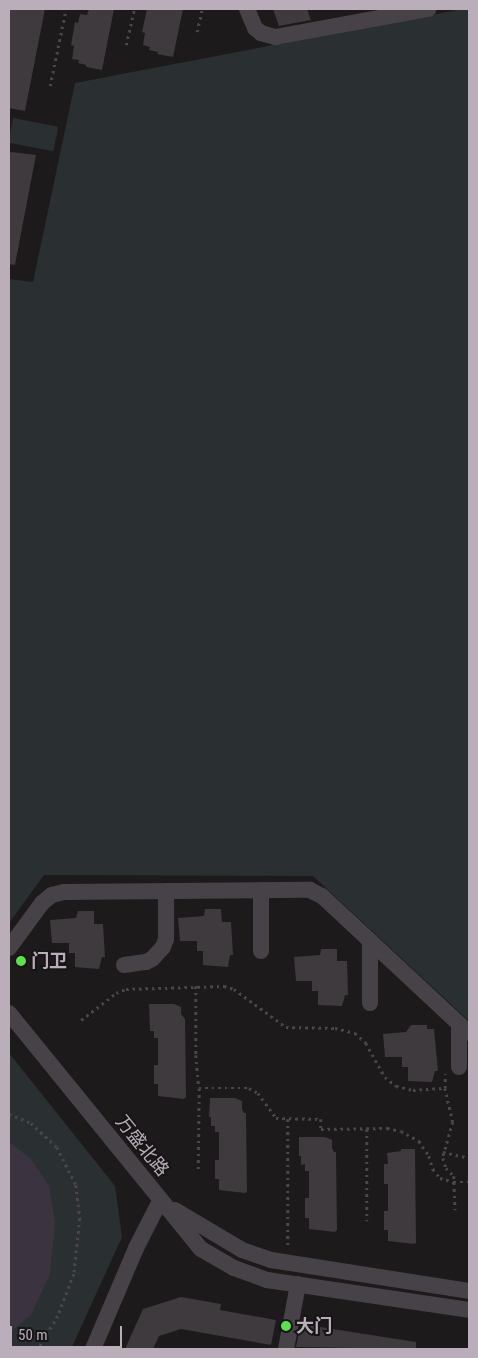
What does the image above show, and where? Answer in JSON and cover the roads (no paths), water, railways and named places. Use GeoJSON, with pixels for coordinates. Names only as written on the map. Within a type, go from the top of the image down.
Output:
{"type":"FeatureCollection","features":[{"type":"Feature","properties":{"kind":"street"},"geometry":{"type":"LineString","coordinates":[[247,9],[255,28],[261,33],[275,38],[428,9]]}},
{"type":"Feature","properties":{"kind":"street"},"geometry":{"type":"LineString","coordinates":[[9,948],[42,902],[52,895],[64,892],[305,889],[315,892],[464,1028],[459,1067]]}},
{"type":"Feature","properties":{"kind":"street"},"geometry":{"type":"LineString","coordinates":[[261,890],[261,952]]}},
{"type":"Feature","properties":{"kind":"street"},"geometry":{"type":"LineString","coordinates":[[124,965],[146,962],[152,959],[163,947],[166,939],[166,891]]}},
{"type":"Feature","properties":{"kind":"street"},"geometry":{"type":"LineString","coordinates":[[370,941],[370,1003]]}},
{"type":"Feature","properties":{"kind":"street","name":"万盛北路"},"geometry":{"type":"LineString","coordinates":[[9,1013],[160,1201],[136,1248],[93,1349]]}},
{"type":"Feature","properties":{"kind":"street"},"geometry":{"type":"LineString","coordinates":[[160,1201],[242,1250],[288,1263],[469,1291]]}},
{"type":"Feature","properties":{"kind":"street"},"geometry":{"type":"LineString","coordinates":[[160,1201],[201,1249],[234,1268],[267,1280],[469,1310]]}},
{"type":"Feature","properties":{"kind":"street"},"geometry":{"type":"LineString","coordinates":[[286,1349],[298,1284]]}},
{"type":"Feature","properties":{"kind":"place","name":"门卫"},"geometry":{"type":"Point","coordinates":[21,961]}},
{"type":"Feature","properties":{"kind":"place","name":"大门"},"geometry":{"type":"Point","coordinates":[286,1326]}}]}
